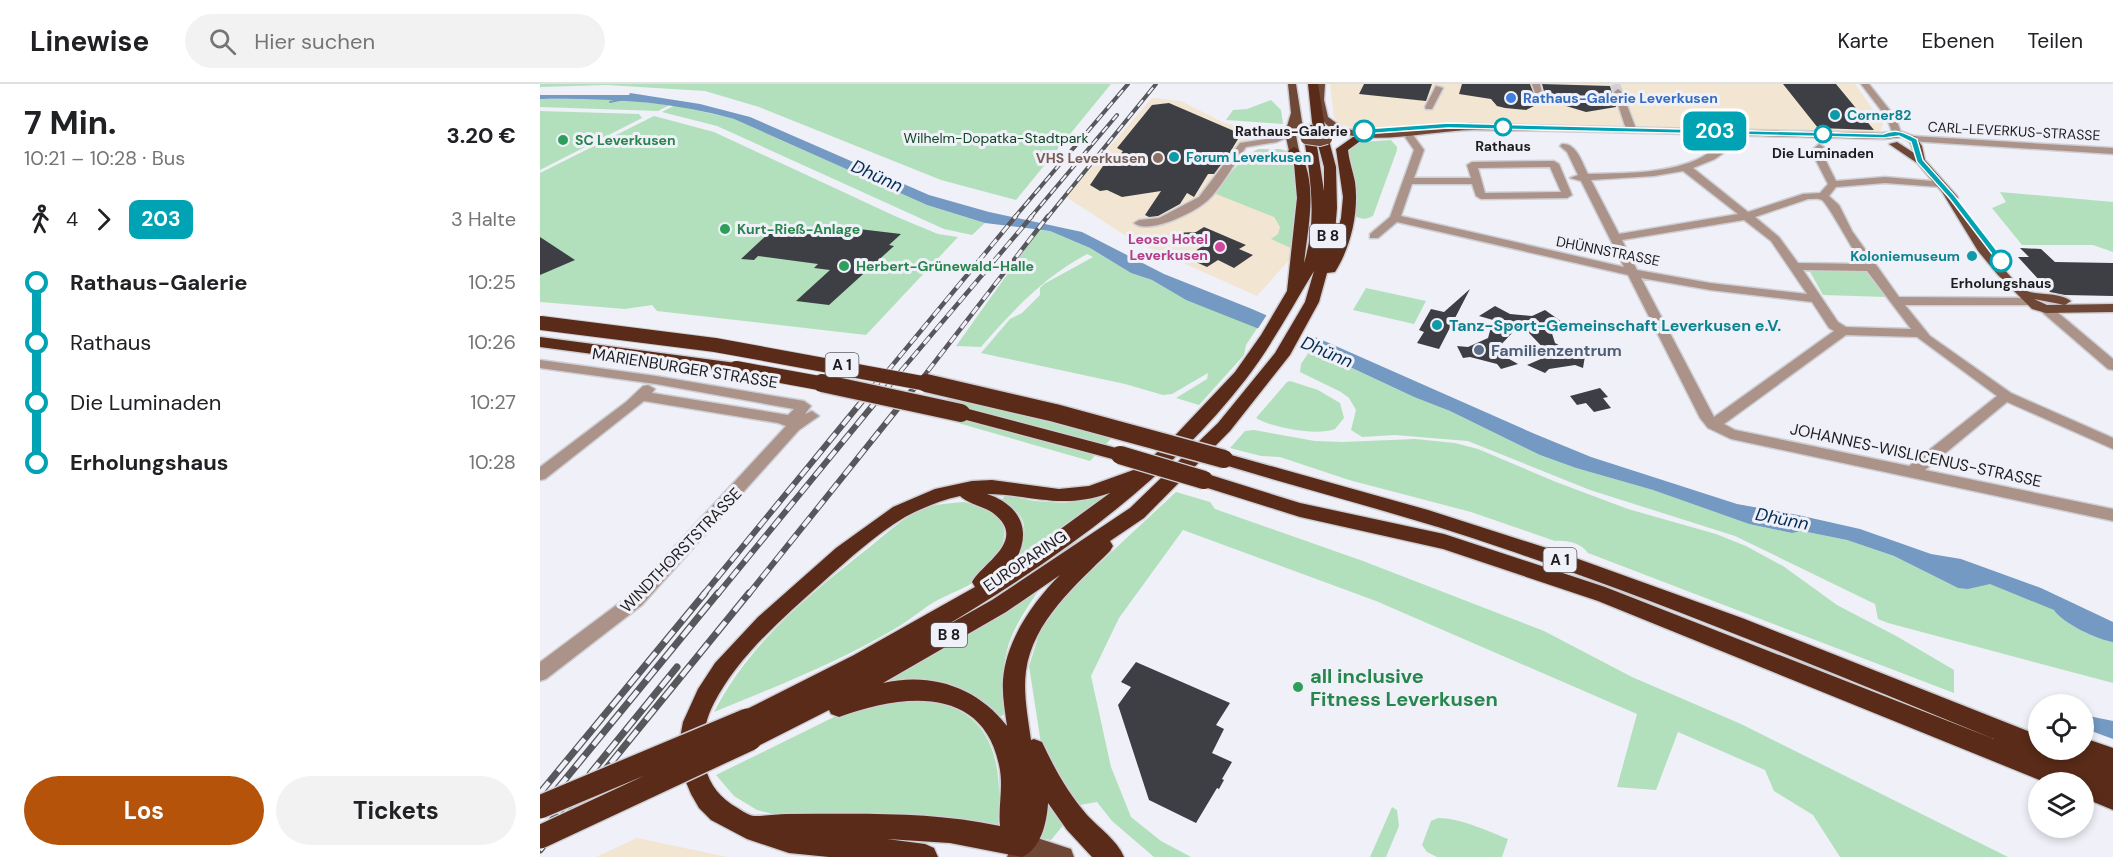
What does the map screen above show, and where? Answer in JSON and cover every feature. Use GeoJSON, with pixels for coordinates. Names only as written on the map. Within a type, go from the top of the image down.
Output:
{"type":"FeatureCollection","features":[{"type":"Feature","properties":{"kind":"highway","name":"EUROPARING"},"geometry":{"type":"LineString","coordinates":[[540,807],[594,783],[749,729],[885,671],[999,606],[1137,513],[1224,427],[1282,355],[1312,303],[1327,249],[1331,208],[1330,167],[1318,122],[1312,84]]}},
{"type":"Feature","properties":{"kind":"highway","name":"EUROPARING"},"geometry":{"type":"LineString","coordinates":[[540,837],[749,729],[920,632],[1046,553],[1150,470],[1201,421],[1238,380],[1262,347],[1285,311],[1311,262],[1320,207],[1316,166],[1294,85]]}},
{"type":"Feature","properties":{"kind":"highway"},"geometry":{"type":"LineString","coordinates":[[1312,303],[1334,263],[1349,218],[1349,187],[1333,144],[1345,146],[1353,135]]}},
{"type":"Feature","properties":{"kind":"highway"},"geometry":{"type":"LineString","coordinates":[[1294,291],[1295,263],[1303,216],[1298,142]]}},
{"type":"Feature","properties":{"kind":"highway","name":"A 1"},"geometry":{"type":"LineString","coordinates":[[540,323],[734,347],[864,369],[1066,415],[1224,459],[1438,520],[1550,556],[1887,685],[2028,742]]}},
{"type":"Feature","properties":{"kind":"highway","name":"A 1"},"geometry":{"type":"LineString","coordinates":[[540,342],[682,360],[859,390],[1048,435],[1300,510],[1444,542],[1605,595],[2048,772]]}},
{"type":"Feature","properties":{"kind":"highway"},"geometry":{"type":"LineString","coordinates":[[925,857],[777,838],[721,812],[703,795],[691,765],[693,730],[698,712],[712,686],[737,654],[772,616],[825,568],[893,516],[911,506],[946,493],[971,487],[992,487],[1052,495],[1083,494],[1150,470]]}},
{"type":"Feature","properties":{"kind":"highway"},"geometry":{"type":"LineString","coordinates":[[920,632],[950,602],[995,572],[1007,558],[1014,540],[1014,524],[1005,510],[989,499],[967,493],[946,493]]}},
{"type":"Feature","properties":{"kind":"highway"},"geometry":{"type":"LineString","coordinates":[[1020,850],[1035,823],[1036,805],[1034,787],[1018,739],[1014,680],[1017,664],[1032,624],[1052,595],[1137,513]]}},
{"type":"Feature","properties":{"kind":"highway"},"geometry":{"type":"LineString","coordinates":[[1887,685],[2028,732]]}},
{"type":"Feature","properties":{"kind":"highway"},"geometry":{"type":"LineString","coordinates":[[749,729],[801,725],[872,694],[918,688],[955,696],[971,704],[988,718],[1001,737],[1011,762],[1014,787],[1013,833],[1020,850]]}},
{"type":"Feature","properties":{"kind":"highway"},"geometry":{"type":"LineString","coordinates":[[1019,729],[1028,735],[1045,779],[1074,822],[1111,857]]}},
{"type":"Feature","properties":{"kind":"highway"},"geometry":{"type":"LineString","coordinates":[[2094,752],[2113,759]]}},
{"type":"Feature","properties":{"kind":"highway"},"geometry":{"type":"LineString","coordinates":[[2071,760],[2113,777]]}},
{"type":"Feature","properties":{"kind":"highway"},"geometry":{"type":"LineString","coordinates":[[540,797],[594,783]]}},
{"type":"Feature","properties":{"kind":"highway"},"geometry":{"type":"LineString","coordinates":[[2094,790],[2113,798]]}},
{"type":"Feature","properties":{"kind":"highway"},"geometry":{"type":"LineString","coordinates":[[755,828],[783,825],[937,827],[985,833],[1020,850]]}},
{"type":"Feature","properties":{"kind":"main road"},"geometry":{"type":"LineString","coordinates":[[1321,84],[1320,100],[1325,119],[1324,124],[1333,144]]}},
{"type":"Feature","properties":{"kind":"main road","name":"EUROPARING"},"geometry":{"type":"LineString","coordinates":[[1294,85],[1298,142]]}},
{"type":"Feature","properties":{"kind":"main road"},"geometry":{"type":"LineString","coordinates":[[1325,119],[1340,130],[1353,135]]}},
{"type":"Feature","properties":{"kind":"main road"},"geometry":{"type":"LineString","coordinates":[[1871,138],[1884,132],[1886,126],[1892,123]]}},
{"type":"Feature","properties":{"kind":"main road"},"geometry":{"type":"LineString","coordinates":[[1298,142],[1320,141],[1333,144],[1353,135],[1471,127],[1531,130],[1559,135],[1579,133],[1871,138],[1891,142],[1920,161],[2031,297],[2050,305],[2113,308]]}},
{"type":"Feature","properties":{"kind":"main road"},"geometry":{"type":"LineString","coordinates":[[1415,132],[1568,128],[1631,129],[1871,138],[1907,146],[1914,141]]}},
{"type":"Feature","properties":{"kind":"main road"},"geometry":{"type":"LineString","coordinates":[[1891,142],[1896,133],[1914,141],[1920,161]]}},
{"type":"Feature","properties":{"kind":"main road"},"geometry":{"type":"LineString","coordinates":[[2050,305],[2113,302]]}},
{"type":"Feature","properties":{"kind":"main road"},"geometry":{"type":"LineString","coordinates":[[1020,850],[1063,857]]}},
{"type":"Feature","properties":{"kind":"street"},"geometry":{"type":"LineString","coordinates":[[1536,84],[1541,100]]}},
{"type":"Feature","properties":{"kind":"street"},"geometry":{"type":"LineString","coordinates":[[1866,85],[1892,123],[1896,133]]}},
{"type":"Feature","properties":{"kind":"street"},"geometry":{"type":"LineString","coordinates":[[1430,106],[1439,88]]}},
{"type":"Feature","properties":{"kind":"street"},"geometry":{"type":"LineString","coordinates":[[1618,92],[1631,129]]}},
{"type":"Feature","properties":{"kind":"street"},"geometry":{"type":"LineString","coordinates":[[1374,236],[1395,218],[1419,150],[1415,132]]}},
{"type":"Feature","properties":{"kind":"street"},"geometry":{"type":"LineString","coordinates":[[1139,222],[1148,224],[1162,221],[1203,199],[1243,145],[1249,142],[1274,140],[1298,142]]}},
{"type":"Feature","properties":{"kind":"street","name":"CARL-LEVERKUS-STRASSE"},"geometry":{"type":"LineString","coordinates":[[1914,141],[2113,151]]}},
{"type":"Feature","properties":{"kind":"street"},"geometry":{"type":"LineString","coordinates":[[1241,149],[1279,147],[1298,142]]}},
{"type":"Feature","properties":{"kind":"street"},"geometry":{"type":"LineString","coordinates":[[1565,146],[1571,151],[1707,417],[1713,424],[1842,331]]}},
{"type":"Feature","properties":{"kind":"street"},"geometry":{"type":"LineString","coordinates":[[1560,178],[1622,176],[1685,166],[1706,160],[1726,147]]}},
{"type":"Feature","properties":{"kind":"street"},"geometry":{"type":"LineString","coordinates":[[1819,147],[1816,151],[1833,184]]}},
{"type":"Feature","properties":{"kind":"street"},"geometry":{"type":"LineString","coordinates":[[1554,164],[1560,178],[1567,195],[1481,196],[1472,165],[1554,164]]}},
{"type":"Feature","properties":{"kind":"street"},"geometry":{"type":"LineString","coordinates":[[1685,166],[1775,239],[1833,326],[1842,331],[1919,333]]}},
{"type":"Feature","properties":{"kind":"street"},"geometry":{"type":"LineString","coordinates":[[1614,238],[1748,216],[1807,196],[1823,195],[1833,184],[1885,180],[1943,188]]}},
{"type":"Feature","properties":{"kind":"street"},"geometry":{"type":"LineString","coordinates":[[1408,181],[1477,181]]}},
{"type":"Feature","properties":{"kind":"street"},"geometry":{"type":"LineString","coordinates":[[1823,195],[1834,205],[1846,231],[1870,268],[1919,333],[1935,347],[2006,396],[2113,444]]}},
{"type":"Feature","properties":{"kind":"street","name":"DHÜNNSTRASSE"},"geometry":{"type":"LineString","coordinates":[[1395,218],[1632,272],[1750,292],[1817,299]]}},
{"type":"Feature","properties":{"kind":"street"},"geometry":{"type":"LineString","coordinates":[[1795,266],[1870,268]]}},
{"type":"Feature","properties":{"kind":"street"},"geometry":{"type":"LineString","coordinates":[[1895,301],[2031,297]]}},
{"type":"Feature","properties":{"kind":"street"},"geometry":{"type":"LineString","coordinates":[[2050,305],[2113,366]]}},
{"type":"Feature","properties":{"kind":"street","name":"MARIENBURGER STRASSE"},"geometry":{"type":"LineString","coordinates":[[540,364],[656,380],[804,406],[792,424]]}},
{"type":"Feature","properties":{"kind":"street"},"geometry":{"type":"LineString","coordinates":[[540,475],[642,396],[656,380]]}},
{"type":"Feature","properties":{"kind":"street"},"geometry":{"type":"LineString","coordinates":[[642,396],[792,424]]}},
{"type":"Feature","properties":{"kind":"street"},"geometry":{"type":"LineString","coordinates":[[1913,471],[2006,396]]}},
{"type":"Feature","properties":{"kind":"street","name":"WINDTHORSTSTRASSE"},"geometry":{"type":"LineString","coordinates":[[540,673],[636,600],[792,424],[812,416]]}},
{"type":"Feature","properties":{"kind":"street","name":"JOHANNES-WISLICENUS-STRASSE"},"geometry":{"type":"LineString","coordinates":[[1713,424],[1731,434],[2113,515]]}},
{"type":"Feature","properties":{"kind":"shaded area"},"geometry":{"type":"Polygon","coordinates":[[[1330,84],[1855,84],[1883,124],[1880,132],[1868,134],[1462,124],[1354,128],[1338,124],[1334,117],[1330,84]]]}},
{"type":"Feature","properties":{"kind":"shaded area"},"geometry":{"type":"Polygon","coordinates":[[[1152,98],[1181,101],[1224,123],[1253,129],[1243,155],[1217,194],[1274,217],[1280,227],[1278,234],[1272,239],[1293,249],[1289,260],[1257,296],[1134,241],[1066,197],[1152,98]]]}},
{"type":"Feature","properties":{"kind":"shaded area"},"geometry":{"type":"Polygon","coordinates":[[[637,838],[727,857],[596,857],[637,838]]]}},
{"type":"Feature","properties":{"kind":"green space","name":"Wilhelm-Dopatka-Stadtpark"},"geometry":{"type":"Polygon","coordinates":[[[540,84],[1111,84],[1016,200],[941,180],[759,107],[705,91],[607,85],[540,87],[540,84]]]}},
{"type":"Feature","properties":{"kind":"green space"},"geometry":{"type":"Polygon","coordinates":[[[540,99],[611,99],[670,105],[658,111],[540,107],[540,99]]]}},
{"type":"Feature","properties":{"kind":"green space"},"geometry":{"type":"Polygon","coordinates":[[[1271,100],[1281,110],[1283,124],[1226,120],[1233,110],[1247,109],[1271,100]]]}},
{"type":"Feature","properties":{"kind":"green space"},"geometry":{"type":"Polygon","coordinates":[[[675,105],[734,119],[927,205],[985,223],[972,235],[944,229],[717,126],[662,112],[675,105]]]}},
{"type":"Feature","properties":{"kind":"green space","name":"SC Leverkusen"},"geometry":{"type":"Polygon","coordinates":[[[540,111],[639,114],[642,118],[540,170],[540,111]]]}},
{"type":"Feature","properties":{"kind":"green space","name":"Kurt-Rieß-Anlage"},"geometry":{"type":"Polygon","coordinates":[[[654,116],[714,132],[897,217],[938,234],[958,237],[866,335],[657,311],[652,305],[625,309],[540,302],[540,173],[654,116]]]}},
{"type":"Feature","properties":{"kind":"green space"},"geometry":{"type":"Polygon","coordinates":[[[1391,140],[1397,150],[1373,216],[1364,219],[1355,216],[1348,149],[1360,142],[1391,140]]]}},
{"type":"Feature","properties":{"kind":"green space"},"geometry":{"type":"Polygon","coordinates":[[[1258,149],[1280,149],[1290,152],[1294,163],[1298,200],[1293,249],[1271,239],[1278,234],[1280,227],[1274,217],[1216,194],[1240,163],[1258,149]]]}},
{"type":"Feature","properties":{"kind":"green space"},"geometry":{"type":"Polygon","coordinates":[[[2000,192],[2113,202],[2113,252],[2093,245],[2022,245],[1992,208],[2006,202],[2000,192]]]}},
{"type":"Feature","properties":{"kind":"green space"},"geometry":{"type":"Polygon","coordinates":[[[1039,230],[1050,231],[1090,248],[1131,273],[1152,280],[1186,300],[1258,327],[1246,345],[1244,355],[1199,405],[1176,398],[1207,379],[1208,373],[1172,394],[1163,395],[1125,384],[981,353],[1010,319],[1022,313],[1040,295],[1040,288],[1044,284],[1093,257],[1087,254],[1057,273],[1030,295],[981,347],[956,346],[1039,230]]]}},
{"type":"Feature","properties":{"kind":"green space"},"geometry":{"type":"Polygon","coordinates":[[[1809,270],[1866,272],[1886,297],[1823,295],[1809,270]]]}},
{"type":"Feature","properties":{"kind":"green space"},"geometry":{"type":"Polygon","coordinates":[[[1366,288],[1426,301],[1414,324],[1353,310],[1366,288]]]}},
{"type":"Feature","properties":{"kind":"green space"},"geometry":{"type":"Polygon","coordinates":[[[1311,349],[1414,397],[1450,411],[1540,455],[1576,468],[1653,490],[1749,524],[1792,533],[1802,531],[1847,540],[1894,556],[1958,588],[1991,584],[2014,591],[2055,610],[2065,620],[2081,630],[2113,642],[2113,683],[1888,623],[1878,619],[1875,604],[1735,536],[1590,490],[1468,441],[1395,435],[1362,437],[1351,430],[1356,410],[1349,398],[1300,372],[1301,364],[1311,349]]]}},
{"type":"Feature","properties":{"kind":"green space"},"geometry":{"type":"Polygon","coordinates":[[[1290,381],[1318,390],[1340,403],[1344,418],[1335,429],[1317,432],[1295,430],[1256,418],[1290,381]]]}},
{"type":"Feature","properties":{"kind":"green space"},"geometry":{"type":"Polygon","coordinates":[[[961,382],[1125,424],[1090,461],[934,416],[961,382]]]}},
{"type":"Feature","properties":{"kind":"green space"},"geometry":{"type":"Polygon","coordinates":[[[1254,430],[1315,441],[1415,439],[1455,443],[1478,449],[1628,509],[1716,534],[1746,546],[1783,566],[1837,605],[1954,670],[1954,693],[1588,553],[1573,543],[1555,541],[1471,512],[1349,480],[1280,457],[1261,456],[1230,448],[1245,431],[1254,430]]]}},
{"type":"Feature","properties":{"kind":"green space"},"geometry":{"type":"Polygon","coordinates":[[[1115,491],[1005,570],[1022,541],[1024,524],[1013,508],[1002,500],[1005,495],[1034,501],[1065,503],[1115,491]]]}},
{"type":"Feature","properties":{"kind":"green space"},"geometry":{"type":"Polygon","coordinates":[[[1176,492],[1210,502],[1215,509],[1363,561],[1544,631],[1632,677],[1741,724],[2008,857],[1840,857],[1813,815],[1774,791],[1765,770],[1678,732],[1656,790],[1617,787],[1637,714],[1376,601],[1183,530],[1119,618],[1091,676],[1111,767],[1131,817],[1161,841],[1191,857],[1154,857],[1112,821],[1097,802],[1074,806],[1042,750],[1029,666],[1041,628],[1059,601],[1176,492]]]}},
{"type":"Feature","properties":{"kind":"green space"},"geometry":{"type":"Polygon","coordinates":[[[964,502],[994,512],[1001,520],[1004,529],[1004,538],[997,557],[978,579],[934,602],[901,625],[852,652],[714,712],[745,663],[763,642],[825,583],[912,514],[932,506],[964,502]]]}},
{"type":"Feature","properties":{"kind":"green space"},"geometry":{"type":"Polygon","coordinates":[[[1043,584],[1021,617],[1009,644],[1003,674],[1005,714],[997,718],[983,703],[868,689],[1043,584]]]}},
{"type":"Feature","properties":{"kind":"green space"},"geometry":{"type":"Polygon","coordinates":[[[881,700],[940,701],[958,710],[983,731],[995,760],[998,776],[998,825],[930,817],[785,817],[757,810],[734,796],[716,775],[838,715],[881,700]]]}},
{"type":"Feature","properties":{"kind":"green space"},"geometry":{"type":"Polygon","coordinates":[[[1042,794],[1065,823],[1051,840],[1040,838],[1042,794]]]}},
{"type":"Feature","properties":{"kind":"green space"},"geometry":{"type":"Polygon","coordinates":[[[1392,807],[1397,810],[1399,826],[1386,857],[1370,857],[1392,807]]]}},
{"type":"Feature","properties":{"kind":"green space"},"geometry":{"type":"Polygon","coordinates":[[[1438,818],[1465,823],[1508,839],[1502,857],[1437,857],[1427,852],[1422,845],[1431,821],[1438,818]]]}},
{"type":"Feature","properties":{"kind":"water"},"geometry":{"type":"Polygon","coordinates":[[[630,93],[700,104],[750,117],[929,195],[989,212],[1082,232],[1164,274],[1252,309],[1591,457],[1737,504],[1860,529],[1931,554],[1961,559],[2041,588],[2113,622],[2113,642],[2081,630],[2064,620],[2054,610],[1990,584],[1968,589],[1958,588],[1894,556],[1847,540],[1802,531],[1792,533],[1749,524],[1653,490],[1540,455],[1450,411],[1414,397],[1320,353],[1186,300],[1152,280],[1131,273],[1090,248],[1050,231],[985,223],[927,205],[734,119],[662,104],[589,99],[540,99],[540,95],[629,95],[630,93]]]}},
{"type":"Feature","properties":{"kind":"water"},"geometry":{"type":"Polygon","coordinates":[[[2094,717],[2113,721],[2113,739],[2094,732],[2094,717]]]}},
{"type":"Feature","properties":{"kind":"pier"},"geometry":{"type":"Polygon","coordinates":[[[1268,313],[1317,335],[1308,351],[1257,330],[1268,313]]]}},
{"type":"Feature","properties":{"kind":"building"},"geometry":{"type":"Polygon","coordinates":[[[1364,84],[1432,84],[1426,101],[1359,94],[1364,84]]]}},
{"type":"Feature","properties":{"kind":"building"},"geometry":{"type":"Polygon","coordinates":[[[1462,84],[1530,84],[1538,104],[1526,110],[1497,106],[1491,99],[1459,94],[1462,84]]]}},
{"type":"Feature","properties":{"kind":"building"},"geometry":{"type":"Polygon","coordinates":[[[1542,84],[1610,86],[1616,107],[1586,112],[1553,102],[1546,99],[1542,84]]]}},
{"type":"Feature","properties":{"kind":"building","name":"Corner82"},"geometry":{"type":"Polygon","coordinates":[[[1783,84],[1836,84],[1874,130],[1818,128],[1783,84]]]}},
{"type":"Feature","properties":{"kind":"building","name":"Forum Leverkusen"},"geometry":{"type":"Polygon","coordinates":[[[1169,103],[1241,134],[1214,174],[1208,174],[1194,197],[1187,193],[1180,204],[1158,216],[1149,217],[1145,215],[1161,191],[1122,197],[1107,190],[1100,191],[1090,185],[1103,166],[1112,164],[1123,151],[1117,148],[1152,105],[1169,103]]]}},
{"type":"Feature","properties":{"kind":"building","name":"Herbert-Grünewald-Halle"},"geometry":{"type":"Polygon","coordinates":[[[842,227],[901,234],[889,245],[894,246],[829,305],[796,301],[830,270],[814,268],[818,264],[758,256],[754,260],[741,259],[771,231],[831,236],[842,227]]]}},
{"type":"Feature","properties":{"kind":"building","name":"Leoso Hotel Leverkusen"},"geometry":{"type":"Polygon","coordinates":[[[1204,227],[1246,245],[1239,249],[1253,255],[1234,268],[1218,260],[1207,267],[1185,257],[1203,246],[1174,233],[1196,232],[1204,227]]]}},
{"type":"Feature","properties":{"kind":"building"},"geometry":{"type":"Polygon","coordinates":[[[540,237],[575,260],[540,275],[540,237]]]}},
{"type":"Feature","properties":{"kind":"building"},"geometry":{"type":"Polygon","coordinates":[[[2020,248],[2041,249],[2055,262],[2113,263],[2113,296],[2065,295],[2050,292],[2018,257],[2029,257],[2020,248]]]}},
{"type":"Feature","properties":{"kind":"building","name":"Tanz-Sport-Gemeinschaft Leverkusen e.V."},"geometry":{"type":"Polygon","coordinates":[[[1470,289],[1439,349],[1417,343],[1424,332],[1419,330],[1431,309],[1444,312],[1470,289]]]}},
{"type":"Feature","properties":{"kind":"building"},"geometry":{"type":"Polygon","coordinates":[[[1495,306],[1510,314],[1532,316],[1545,310],[1562,322],[1549,324],[1555,343],[1577,355],[1585,356],[1583,368],[1575,365],[1549,369],[1545,373],[1527,365],[1550,355],[1529,333],[1513,332],[1495,351],[1518,364],[1501,369],[1497,364],[1470,357],[1463,358],[1457,346],[1468,347],[1488,338],[1493,320],[1479,316],[1495,306]]]}},
{"type":"Feature","properties":{"kind":"building"},"geometry":{"type":"Polygon","coordinates":[[[1600,388],[1608,397],[1603,398],[1611,408],[1594,412],[1586,403],[1577,405],[1570,396],[1600,388]]]}},
{"type":"Feature","properties":{"kind":"building"},"geometry":{"type":"Polygon","coordinates":[[[1136,662],[1230,703],[1216,725],[1224,729],[1212,753],[1232,762],[1219,789],[1217,788],[1196,823],[1149,800],[1118,705],[1131,687],[1121,682],[1136,662]]]}},
{"type":"Feature","properties":{"kind":"waterway","name":"Dhünn"},"geometry":{"type":"LineString","coordinates":[[610,102],[624,99]]}},
{"type":"Feature","properties":{"kind":"tunnel"},"geometry":{"type":"LineString","coordinates":[[1615,84],[1618,92]]}},
{"type":"Feature","properties":{"kind":"railway"},"geometry":{"type":"LineString","coordinates":[[1014,218],[1128,84]]}},
{"type":"Feature","properties":{"kind":"railway"},"geometry":{"type":"LineString","coordinates":[[1047,218],[1156,84]]}},
{"type":"Feature","properties":{"kind":"railway"},"geometry":{"type":"LineString","coordinates":[[1030,218],[1117,115]]}},
{"type":"Feature","properties":{"kind":"railway"},"geometry":{"type":"LineString","coordinates":[[876,385],[1016,216]]}},
{"type":"Feature","properties":{"kind":"railway"},"geometry":{"type":"LineString","coordinates":[[889,385],[1032,216]]}},
{"type":"Feature","properties":{"kind":"railway"},"geometry":{"type":"LineString","coordinates":[[917,385],[1048,216]]}},
{"type":"Feature","properties":{"kind":"railway"},"geometry":{"type":"LineString","coordinates":[[703,595],[877,383]]}},
{"type":"Feature","properties":{"kind":"railway"},"geometry":{"type":"LineString","coordinates":[[717,595],[891,383]]}},
{"type":"Feature","properties":{"kind":"railway"},"geometry":{"type":"LineString","coordinates":[[748,595],[918,383]]}},
{"type":"Feature","properties":{"kind":"railway"},"geometry":{"type":"LineString","coordinates":[[540,793],[705,593]]}},
{"type":"Feature","properties":{"kind":"railway"},"geometry":{"type":"LineString","coordinates":[[540,810],[718,593]]}},
{"type":"Feature","properties":{"kind":"railway"},"geometry":{"type":"LineString","coordinates":[[540,850],[749,593]]}},
{"type":"Feature","properties":{"kind":"railway"},"geometry":{"type":"LineString","coordinates":[[590,774],[677,667]]}},
{"type":"Feature","properties":{"kind":"railway"},"geometry":{"type":"LineString","coordinates":[[540,835],[563,807]]}},
{"type":"Feature","properties":{"kind":"bus line","name":"203"},"geometry":{"type":"LineString","coordinates":[[1364,131],[1432,126],[1533,128],[1559,126],[1884,136],[1891,133],[1901,134],[1915,141],[1920,161],[2001,261]]}},
{"type":"Feature","properties":{"kind":"place","name":"Rathaus-Galerie Leverkusen"},"geometry":{"type":"Point","coordinates":[1511,98]}},
{"type":"Feature","properties":{"kind":"place","name":"Corner82"},"geometry":{"type":"Point","coordinates":[1835,115]}},
{"type":"Feature","properties":{"kind":"place","name":"Rathaus"},"geometry":{"type":"Point","coordinates":[1503,127]}},
{"type":"Feature","properties":{"kind":"place","name":"Rathaus-Galerie"},"geometry":{"type":"Point","coordinates":[1364,131]}},
{"type":"Feature","properties":{"kind":"place","name":"Die Luminaden"},"geometry":{"type":"Point","coordinates":[1823,134]}},
{"type":"Feature","properties":{"kind":"place","name":"SC Leverkusen"},"geometry":{"type":"Point","coordinates":[563,140]}},
{"type":"Feature","properties":{"kind":"place","name":"Forum Leverkusen"},"geometry":{"type":"Point","coordinates":[1174,157]}},
{"type":"Feature","properties":{"kind":"place","name":"VHS Leverkusen"},"geometry":{"type":"Point","coordinates":[1158,158]}},
{"type":"Feature","properties":{"kind":"place","name":"Kurt-Rieß-Anlage"},"geometry":{"type":"Point","coordinates":[725,229]}},
{"type":"Feature","properties":{"kind":"place","name":"Leoso Hotel Leverkusen"},"geometry":{"type":"Point","coordinates":[1220,247]}},
{"type":"Feature","properties":{"kind":"place","name":"Koloniemuseum"},"geometry":{"type":"Point","coordinates":[1972,256]}},
{"type":"Feature","properties":{"kind":"place","name":"Erholungshaus"},"geometry":{"type":"Point","coordinates":[2001,261]}},
{"type":"Feature","properties":{"kind":"place","name":"Herbert-Grünewald-Halle"},"geometry":{"type":"Point","coordinates":[844,266]}},
{"type":"Feature","properties":{"kind":"place","name":"Tanz-Sport-Gemeinschaft Leverkusen e.V."},"geometry":{"type":"Point","coordinates":[1437,325]}},
{"type":"Feature","properties":{"kind":"place","name":"Familienzentrum"},"geometry":{"type":"Point","coordinates":[1479,350]}},
{"type":"Feature","properties":{"kind":"place","name":"all inclusive Fitness Leverkusen"},"geometry":{"type":"Point","coordinates":[1298,687]}}]}
